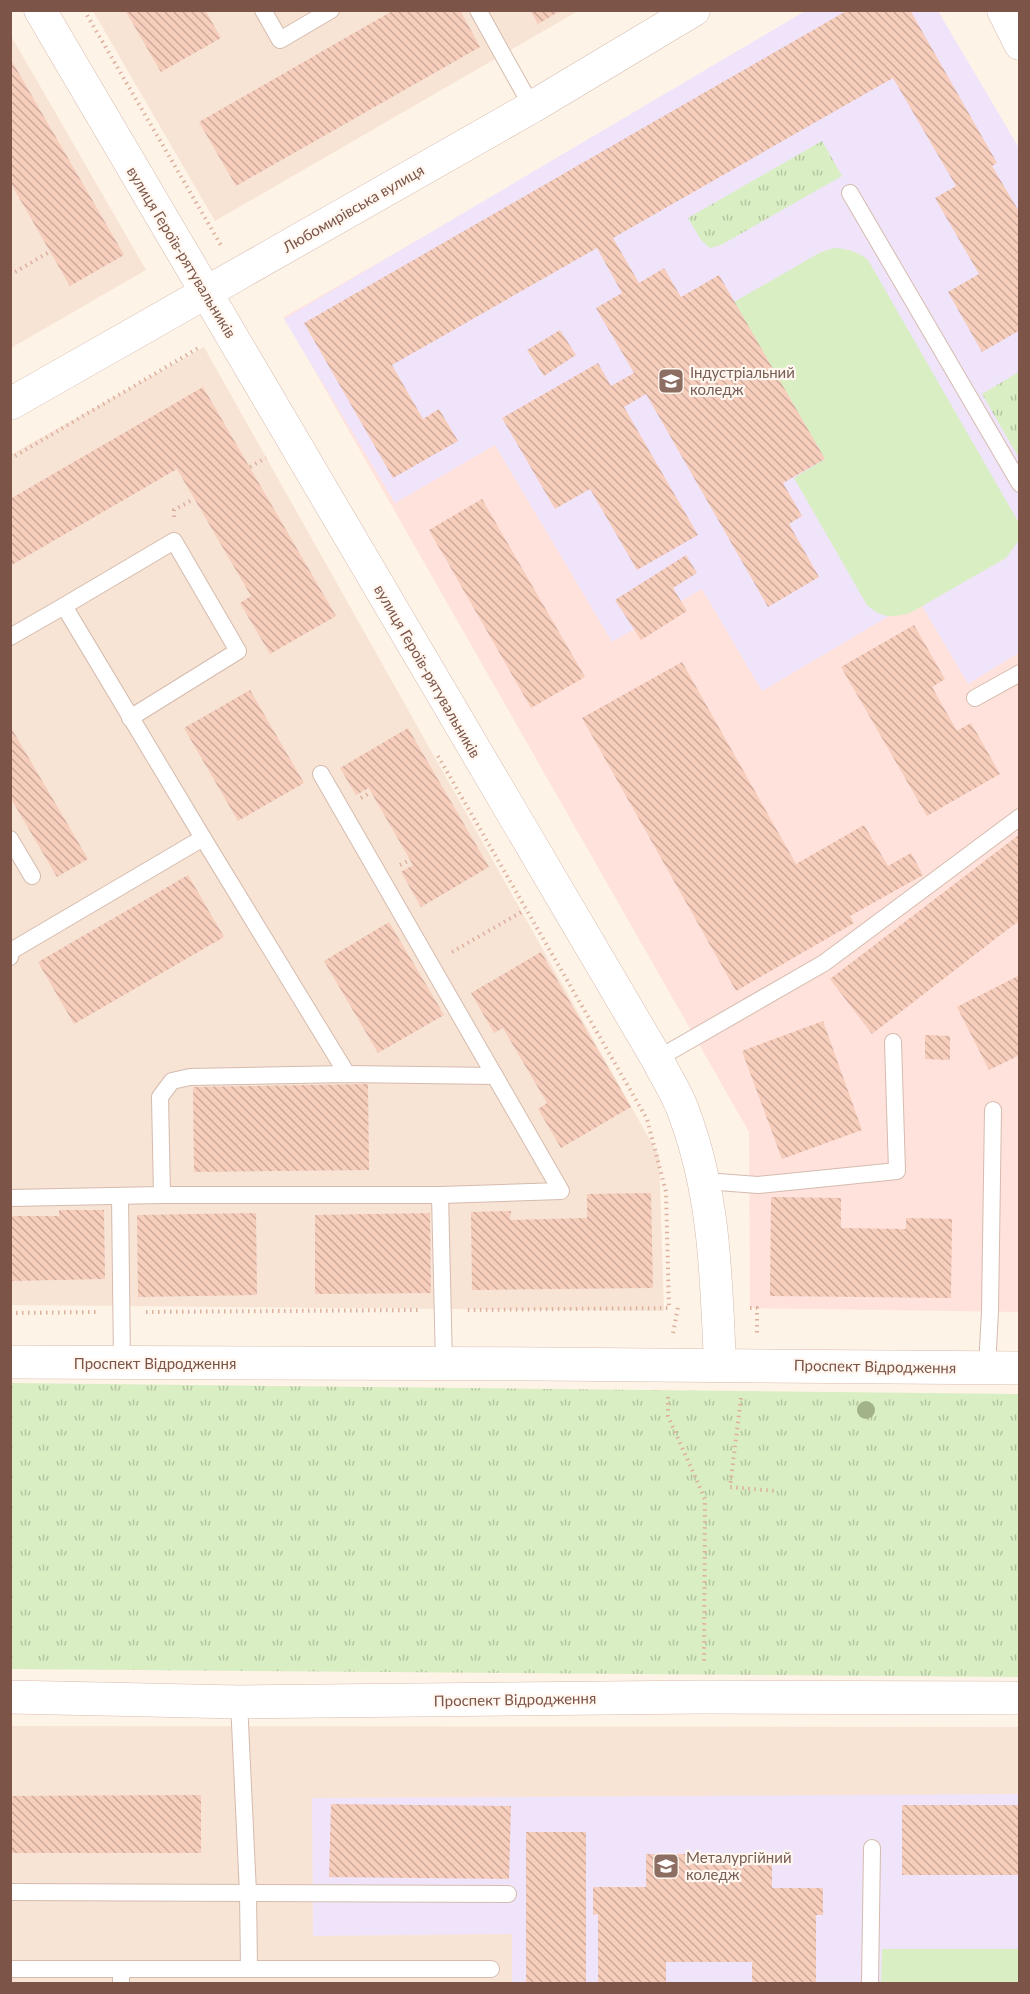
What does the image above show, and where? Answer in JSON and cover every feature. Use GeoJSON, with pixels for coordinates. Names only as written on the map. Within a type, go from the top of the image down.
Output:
{"type":"FeatureCollection","features":[{"type":"Feature","properties":{"kind":"main road","name":"Проспект Відродження"},"geometry":{"type":"LineString","coordinates":[[10,1362],[758,1364],[1020,1368]]}},
{"type":"Feature","properties":{"kind":"main road","name":"Проспект Відродження"},"geometry":{"type":"LineString","coordinates":[[10,1697],[239,1702],[704,1697],[1020,1698]]}},
{"type":"Feature","properties":{"kind":"street","name":"вулиця Героїв-рятувальників"},"geometry":{"type":"LineString","coordinates":[[40,10],[657,1059],[684,1111],[705,1181],[714,1236],[720,1364]]}},
{"type":"Feature","properties":{"kind":"street","name":"Любомирівська вулиця"},"geometry":{"type":"LineString","coordinates":[[10,404],[532,106],[693,10]]}},
{"type":"Feature","properties":{"kind":"street"},"geometry":{"type":"LineString","coordinates":[[1003,10],[1020,44]]}},
{"type":"Feature","properties":{"kind":"lane"},"geometry":{"type":"LineString","coordinates":[[263,10],[280,40],[331,10]]}},
{"type":"Feature","properties":{"kind":"lane"},"geometry":{"type":"LineString","coordinates":[[478,10],[532,106]]}},
{"type":"Feature","properties":{"kind":"lane"},"geometry":{"type":"LineString","coordinates":[[850,193],[1020,484]]}},
{"type":"Feature","properties":{"kind":"lane"},"geometry":{"type":"LineString","coordinates":[[10,637],[174,541],[238,651],[130,718]]}},
{"type":"Feature","properties":{"kind":"lane"},"geometry":{"type":"LineString","coordinates":[[64,606],[202,838],[347,1074]]}},
{"type":"Feature","properties":{"kind":"lane"},"geometry":{"type":"LineString","coordinates":[[975,698],[1020,673]]}},
{"type":"Feature","properties":{"kind":"lane"},"geometry":{"type":"LineString","coordinates":[[10,1198],[162,1195],[440,1195],[561,1191],[321,774]]}},
{"type":"Feature","properties":{"kind":"lane"},"geometry":{"type":"LineString","coordinates":[[657,1059],[824,963],[1020,817]]}},
{"type":"Feature","properties":{"kind":"lane"},"geometry":{"type":"LineString","coordinates":[[10,957],[10,951],[202,838]]}},
{"type":"Feature","properties":{"kind":"lane"},"geometry":{"type":"LineString","coordinates":[[10,839],[32,876]]}},
{"type":"Feature","properties":{"kind":"lane"},"geometry":{"type":"LineString","coordinates":[[705,1181],[758,1185],[897,1171],[893,1042]]}},
{"type":"Feature","properties":{"kind":"lane"},"geometry":{"type":"LineString","coordinates":[[162,1195],[160,1097],[171,1081],[190,1077],[347,1074],[495,1076]]}},
{"type":"Feature","properties":{"kind":"lane"},"geometry":{"type":"LineString","coordinates":[[987,1367],[993,1110]]}},
{"type":"Feature","properties":{"kind":"lane"},"geometry":{"type":"LineString","coordinates":[[440,1195],[444,1364]]}},
{"type":"Feature","properties":{"kind":"lane"},"geometry":{"type":"LineString","coordinates":[[120,1196],[122,1362]]}},
{"type":"Feature","properties":{"kind":"lane"},"geometry":{"type":"LineString","coordinates":[[239,1702],[248,1893],[249,1969]]}},
{"type":"Feature","properties":{"kind":"lane"},"geometry":{"type":"LineString","coordinates":[[870,1983],[872,1848]]}},
{"type":"Feature","properties":{"kind":"lane"},"geometry":{"type":"LineString","coordinates":[[10,1892],[508,1894]]}},
{"type":"Feature","properties":{"kind":"lane"},"geometry":{"type":"LineString","coordinates":[[10,1969],[121,1976],[249,1969],[491,1969]]}},
{"type":"Feature","properties":{"kind":"path"},"geometry":{"type":"LineString","coordinates":[[10,275],[51,251]]}},
{"type":"Feature","properties":{"kind":"path"},"geometry":{"type":"LineString","coordinates":[[250,467],[266,457]]}},
{"type":"Feature","properties":{"kind":"path"},"geometry":{"type":"LineString","coordinates":[[431,965],[525,910]]}},
{"type":"Feature","properties":{"kind":"path"},"geometry":{"type":"LineString","coordinates":[[678,1307],[667,1364],[668,1416],[705,1499],[704,1697]]}},
{"type":"Feature","properties":{"kind":"path"},"geometry":{"type":"LineString","coordinates":[[757,1308],[758,1364],[742,1384],[730,1487],[776,1491]]}},
{"type":"Feature","properties":{"kind":"shaded area"},"geometry":{"type":"Polygon","coordinates":[[[93,11],[578,11],[215,221],[93,11]]]}},
{"type":"Feature","properties":{"kind":"shaded area","name":"Індустріальний коледж"},"geometry":{"type":"Polygon","coordinates":[[[805,11],[938,11],[1019,148],[1019,653],[968,684],[918,599],[762,691],[702,589],[612,642],[495,445],[395,503],[284,319],[805,11]]]}},
{"type":"Feature","properties":{"kind":"shaded area"},"geometry":{"type":"Polygon","coordinates":[[[816,11],[1019,160],[1019,1312],[750,1308],[749,1132],[284,317],[816,11]]]}},
{"type":"Feature","properties":{"kind":"shaded area"},"geometry":{"type":"Polygon","coordinates":[[[10,34],[146,270],[11,348],[10,348],[10,34]]]}},
{"type":"Feature","properties":{"kind":"shaded area"},"geometry":{"type":"Polygon","coordinates":[[[204,347],[659,1156],[664,1311],[11,1305],[10,455],[204,347]]]}},
{"type":"Feature","properties":{"kind":"shaded area"},"geometry":{"type":"Polygon","coordinates":[[[10,1726],[1019,1727],[1019,1983],[11,1983],[10,1726]]]}},
{"type":"Feature","properties":{"kind":"shaded area","name":"Металургійний коледж"},"geometry":{"type":"Polygon","coordinates":[[[1019,1794],[1019,1983],[512,1983],[512,1934],[313,1936],[312,1798],[1019,1794]]]}},
{"type":"Feature","properties":{"kind":"green space"},"geometry":{"type":"Polygon","coordinates":[[[822,141],[842,176],[721,245],[710,248],[701,240],[688,218],[822,141]]]}},
{"type":"Feature","properties":{"kind":"green space"},"geometry":{"type":"Polygon","coordinates":[[[834,248],[852,251],[868,260],[1019,523],[1019,540],[1006,558],[903,615],[882,615],[867,605],[794,478],[825,459],[734,302],[821,252],[834,248]]]}},
{"type":"Feature","properties":{"kind":"green space"},"geometry":{"type":"Polygon","coordinates":[[[1019,372],[1019,458],[982,394],[1019,372]]]}},
{"type":"Feature","properties":{"kind":"green space"},"geometry":{"type":"Polygon","coordinates":[[[11,1383],[1019,1394],[1019,1677],[11,1669],[11,1383]]]}},
{"type":"Feature","properties":{"kind":"green space"},"geometry":{"type":"Polygon","coordinates":[[[882,1949],[1019,1949],[1019,1983],[881,1983],[882,1949]]]}},
{"type":"Feature","properties":{"kind":"building"},"geometry":{"type":"Polygon","coordinates":[[[125,10],[205,10],[221,38],[161,72],[125,10]]]}},
{"type":"Feature","properties":{"kind":"building"},"geometry":{"type":"Polygon","coordinates":[[[394,10],[460,10],[480,47],[236,186],[199,122],[394,10]]]}},
{"type":"Feature","properties":{"kind":"building"},"geometry":{"type":"Polygon","coordinates":[[[530,10],[562,10],[538,24],[530,10]]]}},
{"type":"Feature","properties":{"kind":"building"},"geometry":{"type":"Polygon","coordinates":[[[848,10],[910,10],[997,163],[992,166],[1020,213],[1020,330],[982,352],[948,292],[979,274],[935,198],[956,186],[893,78],[613,238],[639,283],[664,268],[681,297],[719,275],[825,459],[783,483],[802,516],[789,524],[819,577],[768,607],[646,394],[624,407],[698,535],[637,570],[590,489],[555,509],[502,418],[598,363],[611,386],[634,373],[596,308],[622,293],[597,248],[392,365],[423,419],[439,409],[458,441],[393,478],[304,323],[848,10]]]}},
{"type":"Feature","properties":{"kind":"building"},"geometry":{"type":"Polygon","coordinates":[[[10,58],[124,255],[70,286],[10,182],[10,58]]]}},
{"type":"Feature","properties":{"kind":"building"},"geometry":{"type":"Polygon","coordinates":[[[560,330],[576,355],[544,376],[527,350],[560,330]]]}},
{"type":"Feature","properties":{"kind":"building"},"geometry":{"type":"Polygon","coordinates":[[[203,387],[336,616],[270,654],[240,603],[251,596],[177,469],[10,566],[10,499],[203,387]]]}},
{"type":"Feature","properties":{"kind":"building"},"geometry":{"type":"Polygon","coordinates":[[[482,499],[585,677],[531,708],[429,530],[482,499]]]}},
{"type":"Feature","properties":{"kind":"building"},"geometry":{"type":"Polygon","coordinates":[[[686,555],[697,573],[673,588],[687,611],[641,640],[615,600],[686,555]]]}},
{"type":"Feature","properties":{"kind":"building"},"geometry":{"type":"Polygon","coordinates":[[[914,625],[945,679],[932,687],[957,731],[971,723],[1000,774],[927,816],[841,667],[914,625]]]}},
{"type":"Feature","properties":{"kind":"building"},"geometry":{"type":"Polygon","coordinates":[[[682,662],[796,864],[864,825],[888,866],[911,853],[923,875],[850,916],[854,923],[736,991],[582,718],[682,662]]]}},
{"type":"Feature","properties":{"kind":"building"},"geometry":{"type":"Polygon","coordinates":[[[250,690],[304,783],[238,821],[184,728],[250,690]]]}},
{"type":"Feature","properties":{"kind":"building"},"geometry":{"type":"Polygon","coordinates":[[[10,726],[88,859],[57,877],[10,797],[10,726]]]}},
{"type":"Feature","properties":{"kind":"building"},"geometry":{"type":"Polygon","coordinates":[[[408,728],[489,867],[421,907],[401,872],[413,865],[369,788],[356,795],[340,768],[408,728]]]}},
{"type":"Feature","properties":{"kind":"building"},"geometry":{"type":"Polygon","coordinates":[[[1020,834],[1020,920],[872,1034],[830,979],[1020,834]]]}},
{"type":"Feature","properties":{"kind":"building"},"geometry":{"type":"Polygon","coordinates":[[[188,875],[224,937],[74,1024],[38,962],[188,875]]]}},
{"type":"Feature","properties":{"kind":"building"},"geometry":{"type":"Polygon","coordinates":[[[389,922],[444,1015],[378,1053],[324,961],[389,922]]]}},
{"type":"Feature","properties":{"kind":"building"},"geometry":{"type":"Polygon","coordinates":[[[541,952],[631,1107],[561,1148],[538,1109],[547,1103],[503,1028],[494,1033],[471,993],[541,952]]]}},
{"type":"Feature","properties":{"kind":"building"},"geometry":{"type":"Polygon","coordinates":[[[1020,975],[1020,1055],[989,1070],[957,1007],[1020,975]]]}},
{"type":"Feature","properties":{"kind":"building"},"geometry":{"type":"Polygon","coordinates":[[[823,1021],[862,1130],[782,1159],[742,1051],[823,1021]]]}},
{"type":"Feature","properties":{"kind":"building"},"geometry":{"type":"Polygon","coordinates":[[[925,1035],[950,1036],[950,1060],[925,1059],[925,1035]]]}},
{"type":"Feature","properties":{"kind":"building"},"geometry":{"type":"Polygon","coordinates":[[[368,1084],[369,1170],[194,1172],[193,1087],[368,1084]]]}},
{"type":"Feature","properties":{"kind":"building"},"geometry":{"type":"Polygon","coordinates":[[[651,1193],[653,1288],[472,1290],[471,1212],[511,1211],[510,1220],[587,1218],[587,1194],[651,1193]]]}},
{"type":"Feature","properties":{"kind":"building"},"geometry":{"type":"Polygon","coordinates":[[[771,1197],[841,1198],[841,1228],[906,1229],[906,1218],[952,1219],[951,1298],[770,1296],[771,1197]]]}},
{"type":"Feature","properties":{"kind":"building"},"geometry":{"type":"Polygon","coordinates":[[[59,1210],[104,1210],[105,1279],[10,1281],[10,1216],[59,1216],[59,1210]]]}},
{"type":"Feature","properties":{"kind":"building"},"geometry":{"type":"Polygon","coordinates":[[[256,1213],[257,1295],[138,1297],[137,1215],[256,1213]]]}},
{"type":"Feature","properties":{"kind":"building"},"geometry":{"type":"Polygon","coordinates":[[[430,1213],[431,1293],[315,1294],[315,1215],[430,1213]]]}},
{"type":"Feature","properties":{"kind":"building"},"geometry":{"type":"Polygon","coordinates":[[[201,1795],[201,1853],[10,1853],[10,1796],[201,1795]]]}},
{"type":"Feature","properties":{"kind":"building"},"geometry":{"type":"Polygon","coordinates":[[[331,1804],[511,1806],[509,1879],[329,1877],[331,1804]]]}},
{"type":"Feature","properties":{"kind":"building"},"geometry":{"type":"Polygon","coordinates":[[[902,1805],[1020,1805],[1020,1875],[902,1875],[902,1805]]]}},
{"type":"Feature","properties":{"kind":"building"},"geometry":{"type":"Polygon","coordinates":[[[526,1832],[586,1832],[586,1984],[526,1984],[526,1832]]]}},
{"type":"Feature","properties":{"kind":"building"},"geometry":{"type":"Polygon","coordinates":[[[646,1854],[772,1854],[772,1888],[823,1888],[823,1915],[816,1915],[816,1984],[752,1984],[752,1962],[666,1962],[666,1984],[598,1984],[598,1914],[593,1915],[593,1887],[646,1887],[646,1854]]]}},
{"type":"Feature","properties":{"kind":"place","name":"Індустріальний коледж"},"geometry":{"type":"Point","coordinates":[671,381]}},
{"type":"Feature","properties":{"kind":"place","name":"Металургійний коледж"},"geometry":{"type":"Point","coordinates":[666,1866]}}]}
